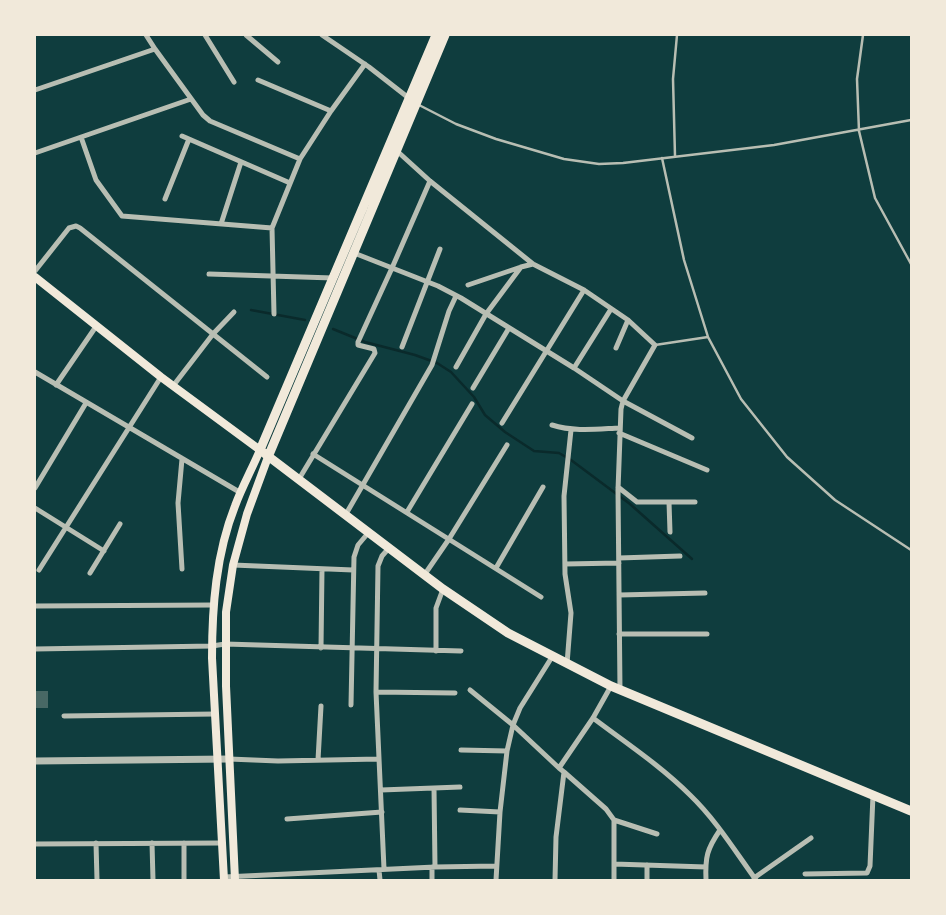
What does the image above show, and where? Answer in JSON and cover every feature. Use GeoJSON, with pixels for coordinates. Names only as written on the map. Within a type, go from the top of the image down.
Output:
{"type":"FeatureCollection","features":[{"type":"Feature","properties":{"kind":"main road"},"geometry":{"type":"LineString","coordinates":[[235,878],[225,644],[226,612],[233,565],[247,514],[268,456],[396,151],[436,35]]}},
{"type":"Feature","properties":{"kind":"main road"},"geometry":{"type":"LineString","coordinates":[[224,879],[212,646],[214,605],[223,541],[234,507],[333,278],[445,35]]}},
{"type":"Feature","properties":{"kind":"main road"},"geometry":{"type":"LineString","coordinates":[[35,277],[161,377],[389,548],[508,633],[615,688],[911,811]]}},
{"type":"Feature","properties":{"kind":"street"},"geometry":{"type":"LineString","coordinates":[[146,35],[203,115],[210,121],[300,159]]}},
{"type":"Feature","properties":{"kind":"street"},"geometry":{"type":"LineString","coordinates":[[205,35],[234,82]]}},
{"type":"Feature","properties":{"kind":"street"},"geometry":{"type":"LineString","coordinates":[[246,35],[278,62]]}},
{"type":"Feature","properties":{"kind":"street"},"geometry":{"type":"LineString","coordinates":[[322,35],[365,64],[413,101]]}},
{"type":"Feature","properties":{"kind":"street"},"geometry":{"type":"LineString","coordinates":[[35,90],[155,49]]}},
{"type":"Feature","properties":{"kind":"street"},"geometry":{"type":"LineString","coordinates":[[274,314],[272,228],[300,159],[331,111],[365,64]]}},
{"type":"Feature","properties":{"kind":"street"},"geometry":{"type":"LineString","coordinates":[[258,80],[331,111]]}},
{"type":"Feature","properties":{"kind":"street"},"geometry":{"type":"LineString","coordinates":[[35,153],[192,99]]}},
{"type":"Feature","properties":{"kind":"street"},"geometry":{"type":"LineString","coordinates":[[182,136],[290,182]]}},
{"type":"Feature","properties":{"kind":"street"},"geometry":{"type":"LineString","coordinates":[[81,137],[96,180],[122,216],[272,228]]}},
{"type":"Feature","properties":{"kind":"street"},"geometry":{"type":"LineString","coordinates":[[165,199],[189,139]]}},
{"type":"Feature","properties":{"kind":"street"},"geometry":{"type":"LineString","coordinates":[[396,151],[430,181],[533,264],[584,290],[628,320],[655,345],[623,402],[619,431],[619,634],[615,688],[559,768]]}},
{"type":"Feature","properties":{"kind":"street"},"geometry":{"type":"LineString","coordinates":[[221,224],[242,162]]}},
{"type":"Feature","properties":{"kind":"street"},"geometry":{"type":"LineString","coordinates":[[299,479],[375,353],[374,349],[358,345],[359,339],[430,181]]}},
{"type":"Feature","properties":{"kind":"street"},"geometry":{"type":"LineString","coordinates":[[35,271],[69,228],[76,226],[267,377]]}},
{"type":"Feature","properties":{"kind":"street"},"geometry":{"type":"LineString","coordinates":[[402,347],[440,249]]}},
{"type":"Feature","properties":{"kind":"street"},"geometry":{"type":"LineString","coordinates":[[354,253],[428,282],[456,296],[546,350],[623,402],[692,438]]}},
{"type":"Feature","properties":{"kind":"street"},"geometry":{"type":"LineString","coordinates":[[468,285],[533,264]]}},
{"type":"Feature","properties":{"kind":"street"},"geometry":{"type":"LineString","coordinates":[[456,367],[486,314],[521,267]]}},
{"type":"Feature","properties":{"kind":"street"},"geometry":{"type":"LineString","coordinates":[[209,274],[333,278]]}},
{"type":"Feature","properties":{"kind":"street"},"geometry":{"type":"LineString","coordinates":[[502,423],[584,290]]}},
{"type":"Feature","properties":{"kind":"street"},"geometry":{"type":"LineString","coordinates":[[346,514],[432,365],[456,296]]}},
{"type":"Feature","properties":{"kind":"street"},"geometry":{"type":"LineString","coordinates":[[574,368],[612,309]]}},
{"type":"Feature","properties":{"kind":"street"},"geometry":{"type":"LineString","coordinates":[[173,386],[213,334],[234,312]]}},
{"type":"Feature","properties":{"kind":"street"},"geometry":{"type":"LineString","coordinates":[[616,348],[628,320]]}},
{"type":"Feature","properties":{"kind":"street"},"geometry":{"type":"LineString","coordinates":[[56,385],[97,325]]}},
{"type":"Feature","properties":{"kind":"street"},"geometry":{"type":"LineString","coordinates":[[473,388],[509,328]]}},
{"type":"Feature","properties":{"kind":"street"},"geometry":{"type":"LineString","coordinates":[[35,372],[241,493]]}},
{"type":"Feature","properties":{"kind":"street"},"geometry":{"type":"LineString","coordinates":[[38,570],[161,377]]}},
{"type":"Feature","properties":{"kind":"street"},"geometry":{"type":"LineString","coordinates":[[35,488],[86,403]]}},
{"type":"Feature","properties":{"kind":"street"},"geometry":{"type":"LineString","coordinates":[[407,512],[472,404]]}},
{"type":"Feature","properties":{"kind":"street"},"geometry":{"type":"LineString","coordinates":[[552,425],[571,430],[619,431],[707,470]]}},
{"type":"Feature","properties":{"kind":"street"},"geometry":{"type":"LineString","coordinates":[[567,664],[571,613],[565,564],[564,496],[571,430]]}},
{"type":"Feature","properties":{"kind":"street"},"geometry":{"type":"LineString","coordinates":[[425,574],[450,539],[507,445]]}},
{"type":"Feature","properties":{"kind":"street"},"geometry":{"type":"LineString","coordinates":[[313,454],[541,597]]}},
{"type":"Feature","properties":{"kind":"street"},"geometry":{"type":"LineString","coordinates":[[182,459],[178,503],[182,569]]}},
{"type":"Feature","properties":{"kind":"street"},"geometry":{"type":"LineString","coordinates":[[496,568],[543,487]]}},
{"type":"Feature","properties":{"kind":"street"},"geometry":{"type":"LineString","coordinates":[[618,488],[636,502],[695,502]]}},
{"type":"Feature","properties":{"kind":"street"},"geometry":{"type":"LineString","coordinates":[[669,502],[670,532]]}},
{"type":"Feature","properties":{"kind":"street"},"geometry":{"type":"LineString","coordinates":[[35,508],[104,551]]}},
{"type":"Feature","properties":{"kind":"street"},"geometry":{"type":"LineString","coordinates":[[90,573],[120,524]]}},
{"type":"Feature","properties":{"kind":"street"},"geometry":{"type":"LineString","coordinates":[[351,705],[353,570],[355,551],[369,532]]}},
{"type":"Feature","properties":{"kind":"street"},"geometry":{"type":"LineString","coordinates":[[380,880],[382,869],[382,812],[376,692],[378,566],[382,556],[389,548]]}},
{"type":"Feature","properties":{"kind":"street"},"geometry":{"type":"LineString","coordinates":[[565,564],[680,556]]}},
{"type":"Feature","properties":{"kind":"street"},"geometry":{"type":"LineString","coordinates":[[233,565],[353,570]]}},
{"type":"Feature","properties":{"kind":"street"},"geometry":{"type":"LineString","coordinates":[[321,648],[322,568]]}},
{"type":"Feature","properties":{"kind":"street"},"geometry":{"type":"LineString","coordinates":[[436,650],[435,617],[438,600],[444,588]]}},
{"type":"Feature","properties":{"kind":"street"},"geometry":{"type":"LineString","coordinates":[[619,595],[705,593]]}},
{"type":"Feature","properties":{"kind":"street"},"geometry":{"type":"LineString","coordinates":[[35,606],[214,605]]}},
{"type":"Feature","properties":{"kind":"street"},"geometry":{"type":"LineString","coordinates":[[619,634],[707,634]]}},
{"type":"Feature","properties":{"kind":"street"},"geometry":{"type":"LineString","coordinates":[[35,649],[212,646],[225,644],[461,651]]}},
{"type":"Feature","properties":{"kind":"street"},"geometry":{"type":"LineString","coordinates":[[496,880],[500,812],[507,751],[513,725],[520,708],[552,657]]}},
{"type":"Feature","properties":{"kind":"street"},"geometry":{"type":"LineString","coordinates":[[470,690],[513,725],[606,809],[614,820],[657,834]]}},
{"type":"Feature","properties":{"kind":"street"},"geometry":{"type":"LineString","coordinates":[[376,692],[455,693]]}},
{"type":"Feature","properties":{"kind":"street"},"geometry":{"type":"LineString","coordinates":[[318,760],[321,706]]}},
{"type":"Feature","properties":{"kind":"street"},"geometry":{"type":"LineString","coordinates":[[64,716],[215,714]]}},
{"type":"Feature","properties":{"kind":"street"},"geometry":{"type":"LineString","coordinates":[[593,718],[675,781],[700,805],[755,879],[811,838]]}},
{"type":"Feature","properties":{"kind":"street"},"geometry":{"type":"LineString","coordinates":[[461,750],[507,751]]}},
{"type":"Feature","properties":{"kind":"street"},"geometry":{"type":"LineString","coordinates":[[35,761],[379,759]]}},
{"type":"Feature","properties":{"kind":"street"},"geometry":{"type":"LineString","coordinates":[[555,880],[556,837],[564,772]]}},
{"type":"Feature","properties":{"kind":"street"},"geometry":{"type":"LineString","coordinates":[[380,790],[460,787]]}},
{"type":"Feature","properties":{"kind":"street"},"geometry":{"type":"LineString","coordinates":[[432,880],[434,867],[434,788]]}},
{"type":"Feature","properties":{"kind":"street"},"geometry":{"type":"LineString","coordinates":[[805,874],[867,873],[870,866],[873,795]]}},
{"type":"Feature","properties":{"kind":"street"},"geometry":{"type":"LineString","coordinates":[[460,810],[500,812]]}},
{"type":"Feature","properties":{"kind":"street"},"geometry":{"type":"LineString","coordinates":[[286,819],[382,812]]}},
{"type":"Feature","properties":{"kind":"street"},"geometry":{"type":"LineString","coordinates":[[614,820],[614,880]]}},
{"type":"Feature","properties":{"kind":"street"},"geometry":{"type":"LineString","coordinates":[[706,880],[708,849],[720,830]]}},
{"type":"Feature","properties":{"kind":"street"},"geometry":{"type":"LineString","coordinates":[[96,843],[97,880]]}},
{"type":"Feature","properties":{"kind":"street"},"geometry":{"type":"LineString","coordinates":[[152,843],[153,880]]}},
{"type":"Feature","properties":{"kind":"street"},"geometry":{"type":"LineString","coordinates":[[184,843],[184,880]]}},
{"type":"Feature","properties":{"kind":"street"},"geometry":{"type":"LineString","coordinates":[[35,844],[222,843]]}},
{"type":"Feature","properties":{"kind":"street"},"geometry":{"type":"LineString","coordinates":[[614,864],[706,867]]}},
{"type":"Feature","properties":{"kind":"street"},"geometry":{"type":"LineString","coordinates":[[647,865],[647,880]]}},
{"type":"Feature","properties":{"kind":"street"},"geometry":{"type":"LineString","coordinates":[[224,879],[382,869],[496,866]]}},
{"type":"Feature","properties":{"kind":"street"},"geometry":{"type":"LineString","coordinates":[[318,873],[318,880]]}},
{"type":"Feature","properties":{"kind":"lane"},"geometry":{"type":"LineString","coordinates":[[675,156],[674,79],[676,35]]}},
{"type":"Feature","properties":{"kind":"lane"},"geometry":{"type":"LineString","coordinates":[[863,35],[857,79],[859,131],[875,198],[911,264]]}},
{"type":"Feature","properties":{"kind":"lane"},"geometry":{"type":"LineString","coordinates":[[413,101],[456,124],[496,139],[564,160],[599,164],[774,146],[911,120]]}},
{"type":"Feature","properties":{"kind":"lane"},"geometry":{"type":"LineString","coordinates":[[662,158],[684,260],[708,337],[741,399],[787,457],[835,500],[911,550]]}},
{"type":"Feature","properties":{"kind":"lane"},"geometry":{"type":"LineString","coordinates":[[655,345],[708,337]]}},
{"type":"Feature","properties":{"kind":"building"},"geometry":{"type":"Polygon","coordinates":[[[35,691],[48,691],[48,708],[35,708],[35,691]]]}},
{"type":"Feature","properties":{"kind":"waterway"},"geometry":{"type":"LineString","coordinates":[[251,310],[305,320]]}},
{"type":"Feature","properties":{"kind":"waterway"},"geometry":{"type":"LineString","coordinates":[[333,329],[365,342],[415,355],[437,363],[451,372],[474,397],[485,415],[505,432],[534,451],[559,453],[571,460],[630,504],[692,559]]}}]}
